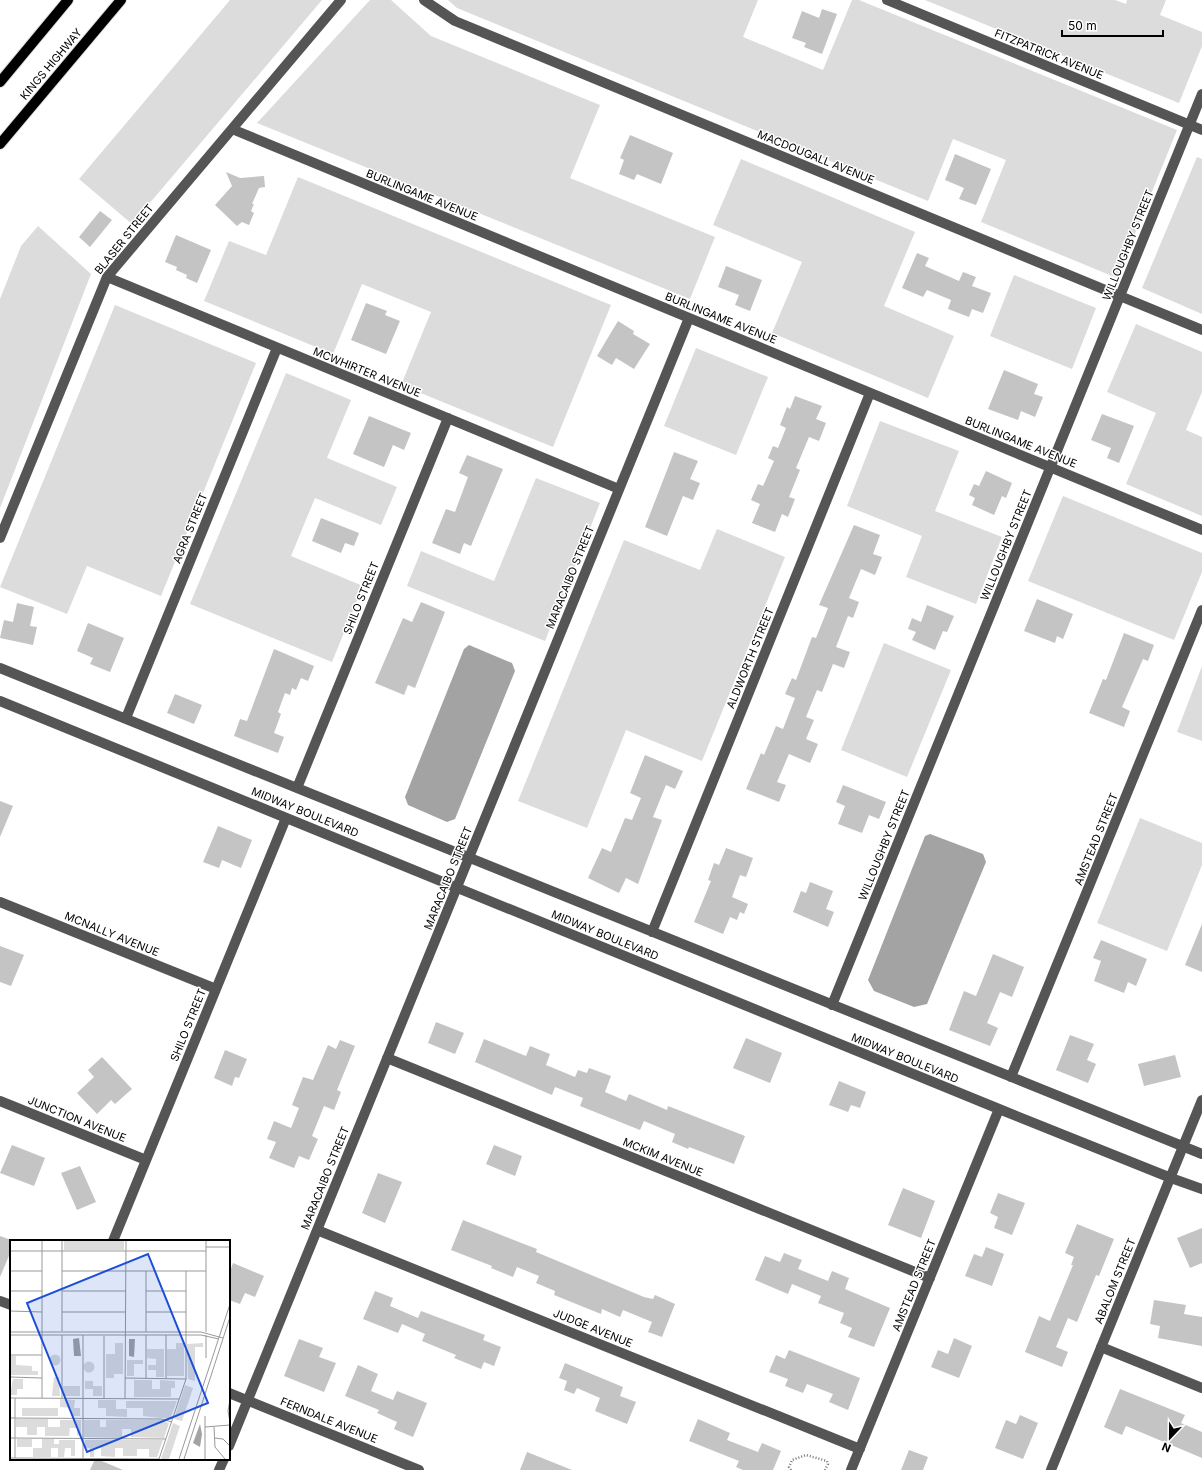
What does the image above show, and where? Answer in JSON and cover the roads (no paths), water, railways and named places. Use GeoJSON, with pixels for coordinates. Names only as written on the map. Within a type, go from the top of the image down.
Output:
{"type":"FeatureCollection","features":[{"type":"Feature","properties":{"kind":"main road"},"geometry":{"type":"LineString","coordinates":[[0,82],[68,0]]}},
{"type":"Feature","properties":{"kind":"main road","name":"KINGS HIGHWAY"},"geometry":{"type":"LineString","coordinates":[[0,144],[121,0]]}},
{"type":"Feature","properties":{"kind":"street","name":"BLASER STREET"},"geometry":{"type":"LineString","coordinates":[[0,538],[107,277],[341,0]]}},
{"type":"Feature","properties":{"kind":"street","name":"MACDOUGALL AVENUE"},"geometry":{"type":"LineString","coordinates":[[424,0],[455,21],[1202,330]]}},
{"type":"Feature","properties":{"kind":"street","name":"FITZPATRICK AVENUE"},"geometry":{"type":"LineString","coordinates":[[887,0],[1202,130]]}},
{"type":"Feature","properties":{"kind":"street","name":"WILLOUGHBY STREET"},"geometry":{"type":"LineString","coordinates":[[832,1005],[1202,94]]}},
{"type":"Feature","properties":{"kind":"street","name":"BURLINGAME AVENUE"},"geometry":{"type":"LineString","coordinates":[[232,129],[1202,530]]}},
{"type":"Feature","properties":{"kind":"street","name":"MCWHIRTER AVENUE"},"geometry":{"type":"LineString","coordinates":[[107,277],[619,489]]}},
{"type":"Feature","properties":{"kind":"street","name":"MARACAIBO STREET"},"geometry":{"type":"LineString","coordinates":[[230,1444],[689,318]]}},
{"type":"Feature","properties":{"kind":"street","name":"AGRA STREET"},"geometry":{"type":"LineString","coordinates":[[126,718],[277,348]]}},
{"type":"Feature","properties":{"kind":"street","name":"ALDWORTH STREET"},"geometry":{"type":"LineString","coordinates":[[652,932],[870,393]]}},
{"type":"Feature","properties":{"kind":"street","name":"SHILO STREET"},"geometry":{"type":"LineString","coordinates":[[297,788],[448,418]]}},
{"type":"Feature","properties":{"kind":"street","name":"AMSTEAD STREET"},"geometry":{"type":"LineString","coordinates":[[1012,1077],[1202,610]]}},
{"type":"Feature","properties":{"kind":"street","name":"MIDWAY BOULEVARD"},"geometry":{"type":"LineString","coordinates":[[0,668],[1202,1154]]}},
{"type":"Feature","properties":{"kind":"street","name":"MIDWAY BOULEVARD"},"geometry":{"type":"LineString","coordinates":[[0,701],[999,1109],[1202,1189]]}},
{"type":"Feature","properties":{"kind":"street","name":"SHILO STREET"},"geometry":{"type":"LineString","coordinates":[[113,1240],[286,818]]}},
{"type":"Feature","properties":{"kind":"street","name":"MCNALLY AVENUE"},"geometry":{"type":"LineString","coordinates":[[0,902],[216,989]]}},
{"type":"Feature","properties":{"kind":"street","name":"MCKIM AVENUE"},"geometry":{"type":"LineString","coordinates":[[387,1058],[930,1278]]}},
{"type":"Feature","properties":{"kind":"street","name":"ABALOM STREET"},"geometry":{"type":"LineString","coordinates":[[1051,1470],[1202,1100]]}},
{"type":"Feature","properties":{"kind":"street","name":"JUNCTION AVENUE"},"geometry":{"type":"LineString","coordinates":[[0,1101],[146,1160]]}},
{"type":"Feature","properties":{"kind":"street","name":"AMSTEAD STREET"},"geometry":{"type":"LineString","coordinates":[[852,1470],[999,1109]]}},
{"type":"Feature","properties":{"kind":"street","name":"JUDGE AVENUE"},"geometry":{"type":"LineString","coordinates":[[317,1230],[860,1449]]}},
{"type":"Feature","properties":{"kind":"street"},"geometry":{"type":"LineString","coordinates":[[0,1301],[10,1305]]}},
{"type":"Feature","properties":{"kind":"street"},"geometry":{"type":"LineString","coordinates":[[1101,1347],[1202,1388]]}},
{"type":"Feature","properties":{"kind":"street","name":"FERNDALE AVENUE"},"geometry":{"type":"LineString","coordinates":[[230,1393],[419,1470]]}},
{"type":"Feature","properties":{"kind":"street"},"geometry":{"type":"LineString","coordinates":[[219,1470],[224,1460]]}}]}
